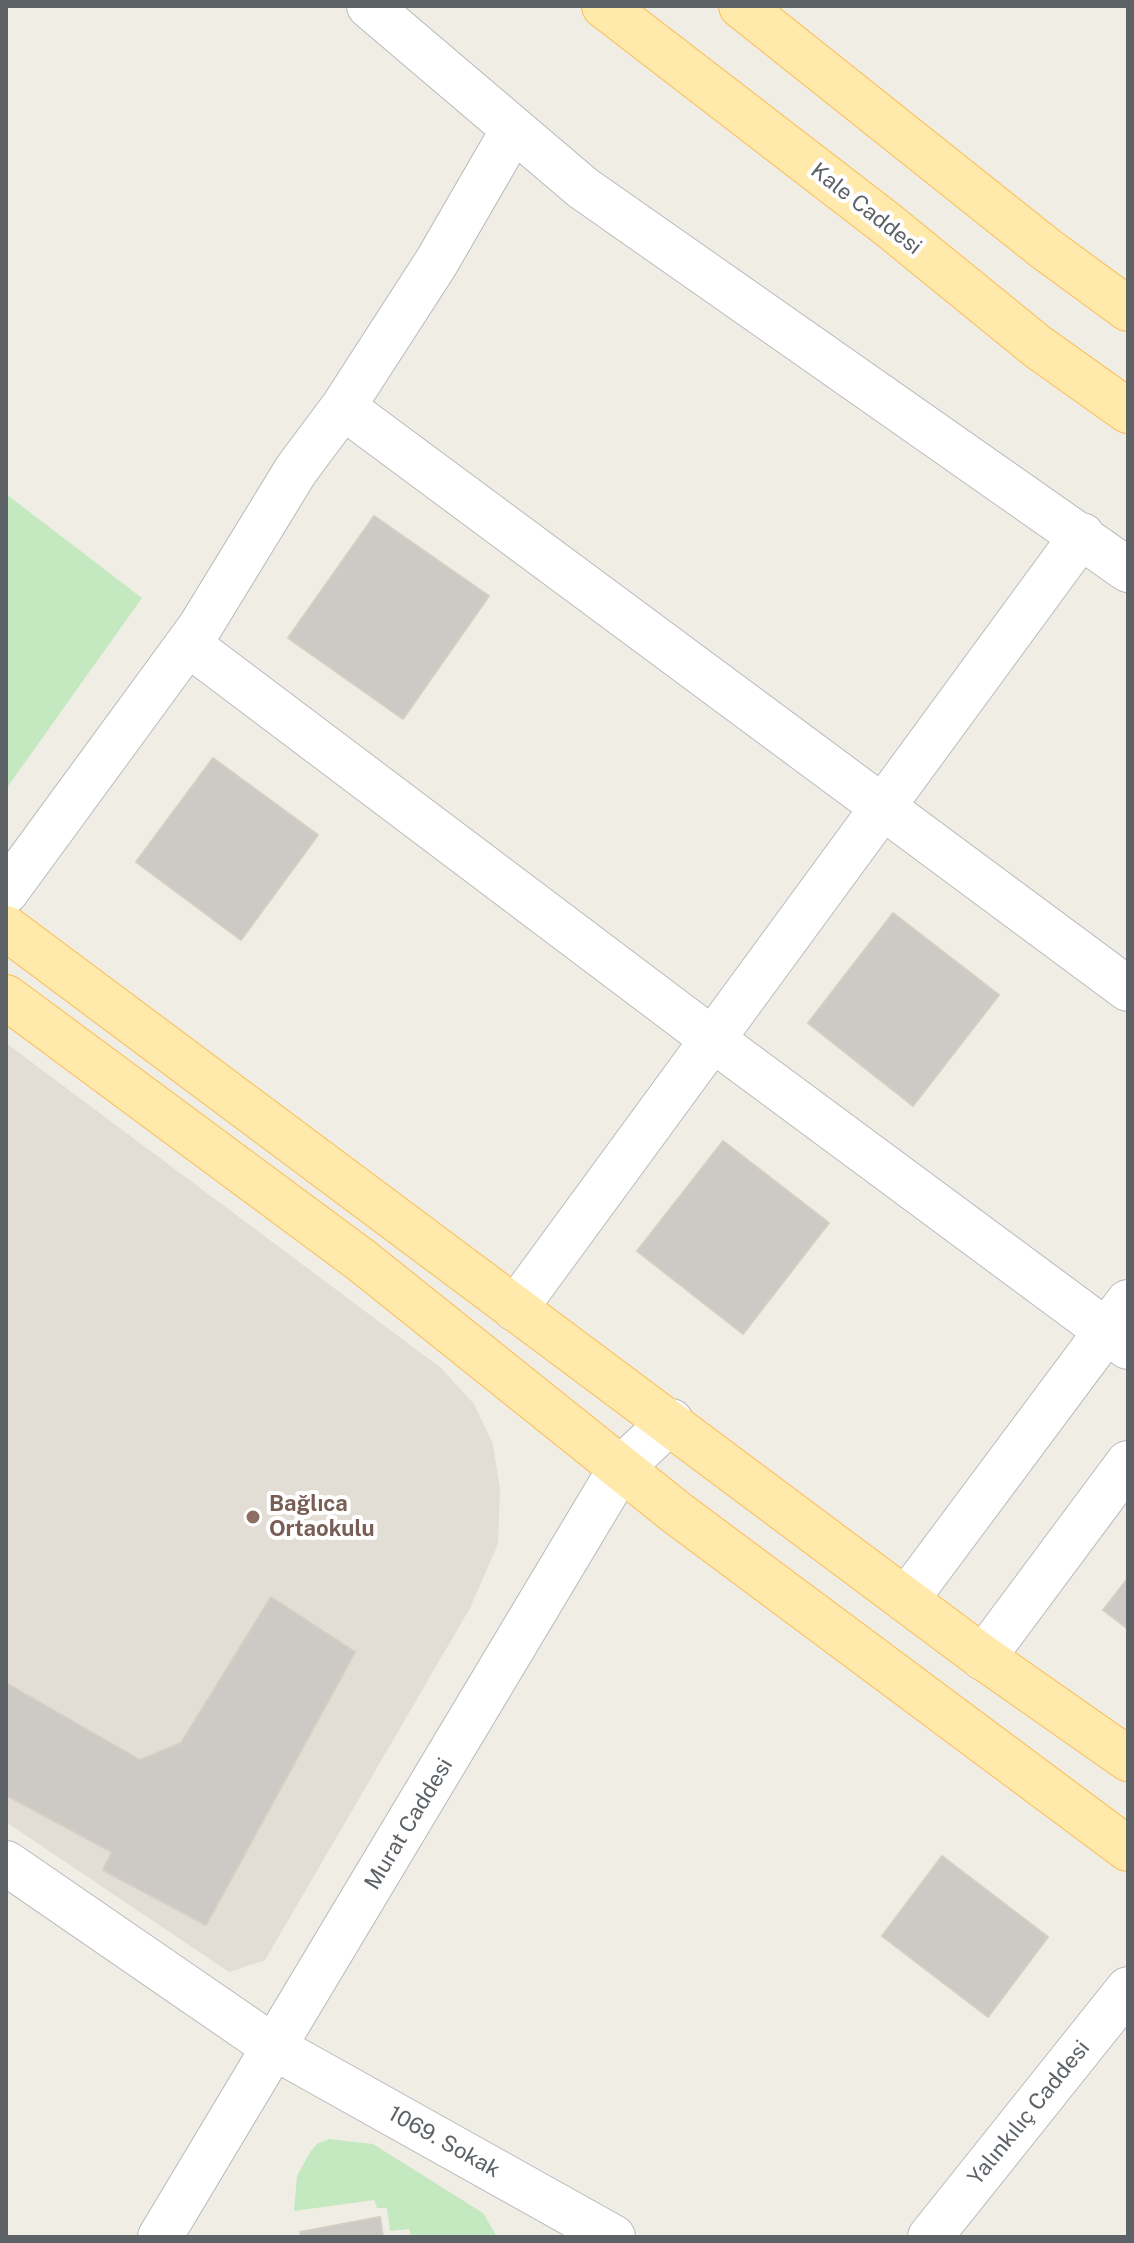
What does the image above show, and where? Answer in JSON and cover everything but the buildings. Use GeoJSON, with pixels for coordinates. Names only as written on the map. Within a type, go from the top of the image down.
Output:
{"type":"FeatureCollection","features":[{"type":"Feature","properties":{"kind":"main road","name":"Kale Caddesi"},"geometry":{"type":"LineString","coordinates":[[604,6],[887,224],[1038,347],[1128,411]]}},
{"type":"Feature","properties":{"kind":"main road"},"geometry":{"type":"LineString","coordinates":[[741,6],[1046,249],[1128,309]]}},
{"type":"Feature","properties":{"kind":"main road"},"geometry":{"type":"LineString","coordinates":[[6,928],[515,1309],[671,1421],[983,1658],[1128,1759]]}},
{"type":"Feature","properties":{"kind":"main road"},"geometry":{"type":"LineString","coordinates":[[6,997],[361,1260],[620,1469],[1128,1849]]}},
{"type":"Feature","properties":{"kind":"street"},"geometry":{"type":"LineString","coordinates":[[369,6],[583,188],[1128,570]]}},
{"type":"Feature","properties":{"kind":"street"},"geometry":{"type":"LineString","coordinates":[[6,892],[188,644],[296,470],[343,407],[436,263],[513,130]]}},
{"type":"Feature","properties":{"kind":"street"},"geometry":{"type":"LineString","coordinates":[[343,407],[1128,989]]}},
{"type":"Feature","properties":{"kind":"street"},"geometry":{"type":"LineString","coordinates":[[515,1309],[1082,535]]}},
{"type":"Feature","properties":{"kind":"street"},"geometry":{"type":"LineString","coordinates":[[188,644],[712,1039],[1121,1327],[906,1600]]}},
{"type":"Feature","properties":{"kind":"street","name":"Murat Caddesi"},"geometry":{"type":"LineString","coordinates":[[160,2237],[620,1469],[671,1421]]}},
{"type":"Feature","properties":{"kind":"street"},"geometry":{"type":"LineString","coordinates":[[983,1658],[1128,1463]]}},
{"type":"Feature","properties":{"kind":"street","name":"1069. Sokak"},"geometry":{"type":"LineString","coordinates":[[6,1863],[275,2048],[613,2237]]}},
{"type":"Feature","properties":{"kind":"street","name":"Yalınkılıç Caddesi"},"geometry":{"type":"LineString","coordinates":[[930,2237],[1128,1989]]}},
{"type":"Feature","properties":{"kind":"shaded area","name":"Bağlıca Ortaokulu"},"geometry":{"type":"Polygon","coordinates":[[[6,1043],[441,1368],[474,1404],[493,1444],[500,1490],[498,1544],[470,1608],[265,1960],[229,1972],[6,1822],[6,1043]]]}},
{"type":"Feature","properties":{"kind":"green space"},"geometry":{"type":"Polygon","coordinates":[[[6,494],[142,598],[6,789],[6,494]]]}},
{"type":"Feature","properties":{"kind":"green space"},"geometry":{"type":"Polygon","coordinates":[[[329,2139],[373,2144],[483,2213],[497,2237],[411,2237],[409,2229],[390,2231],[387,2208],[377,2208],[374,2200],[294,2211],[297,2176],[310,2152],[317,2144],[329,2139]]]}},
{"type":"Feature","properties":{"kind":"place","name":"Bağlıca Ortaokulu"},"geometry":{"type":"Point","coordinates":[253,1517]}}]}
